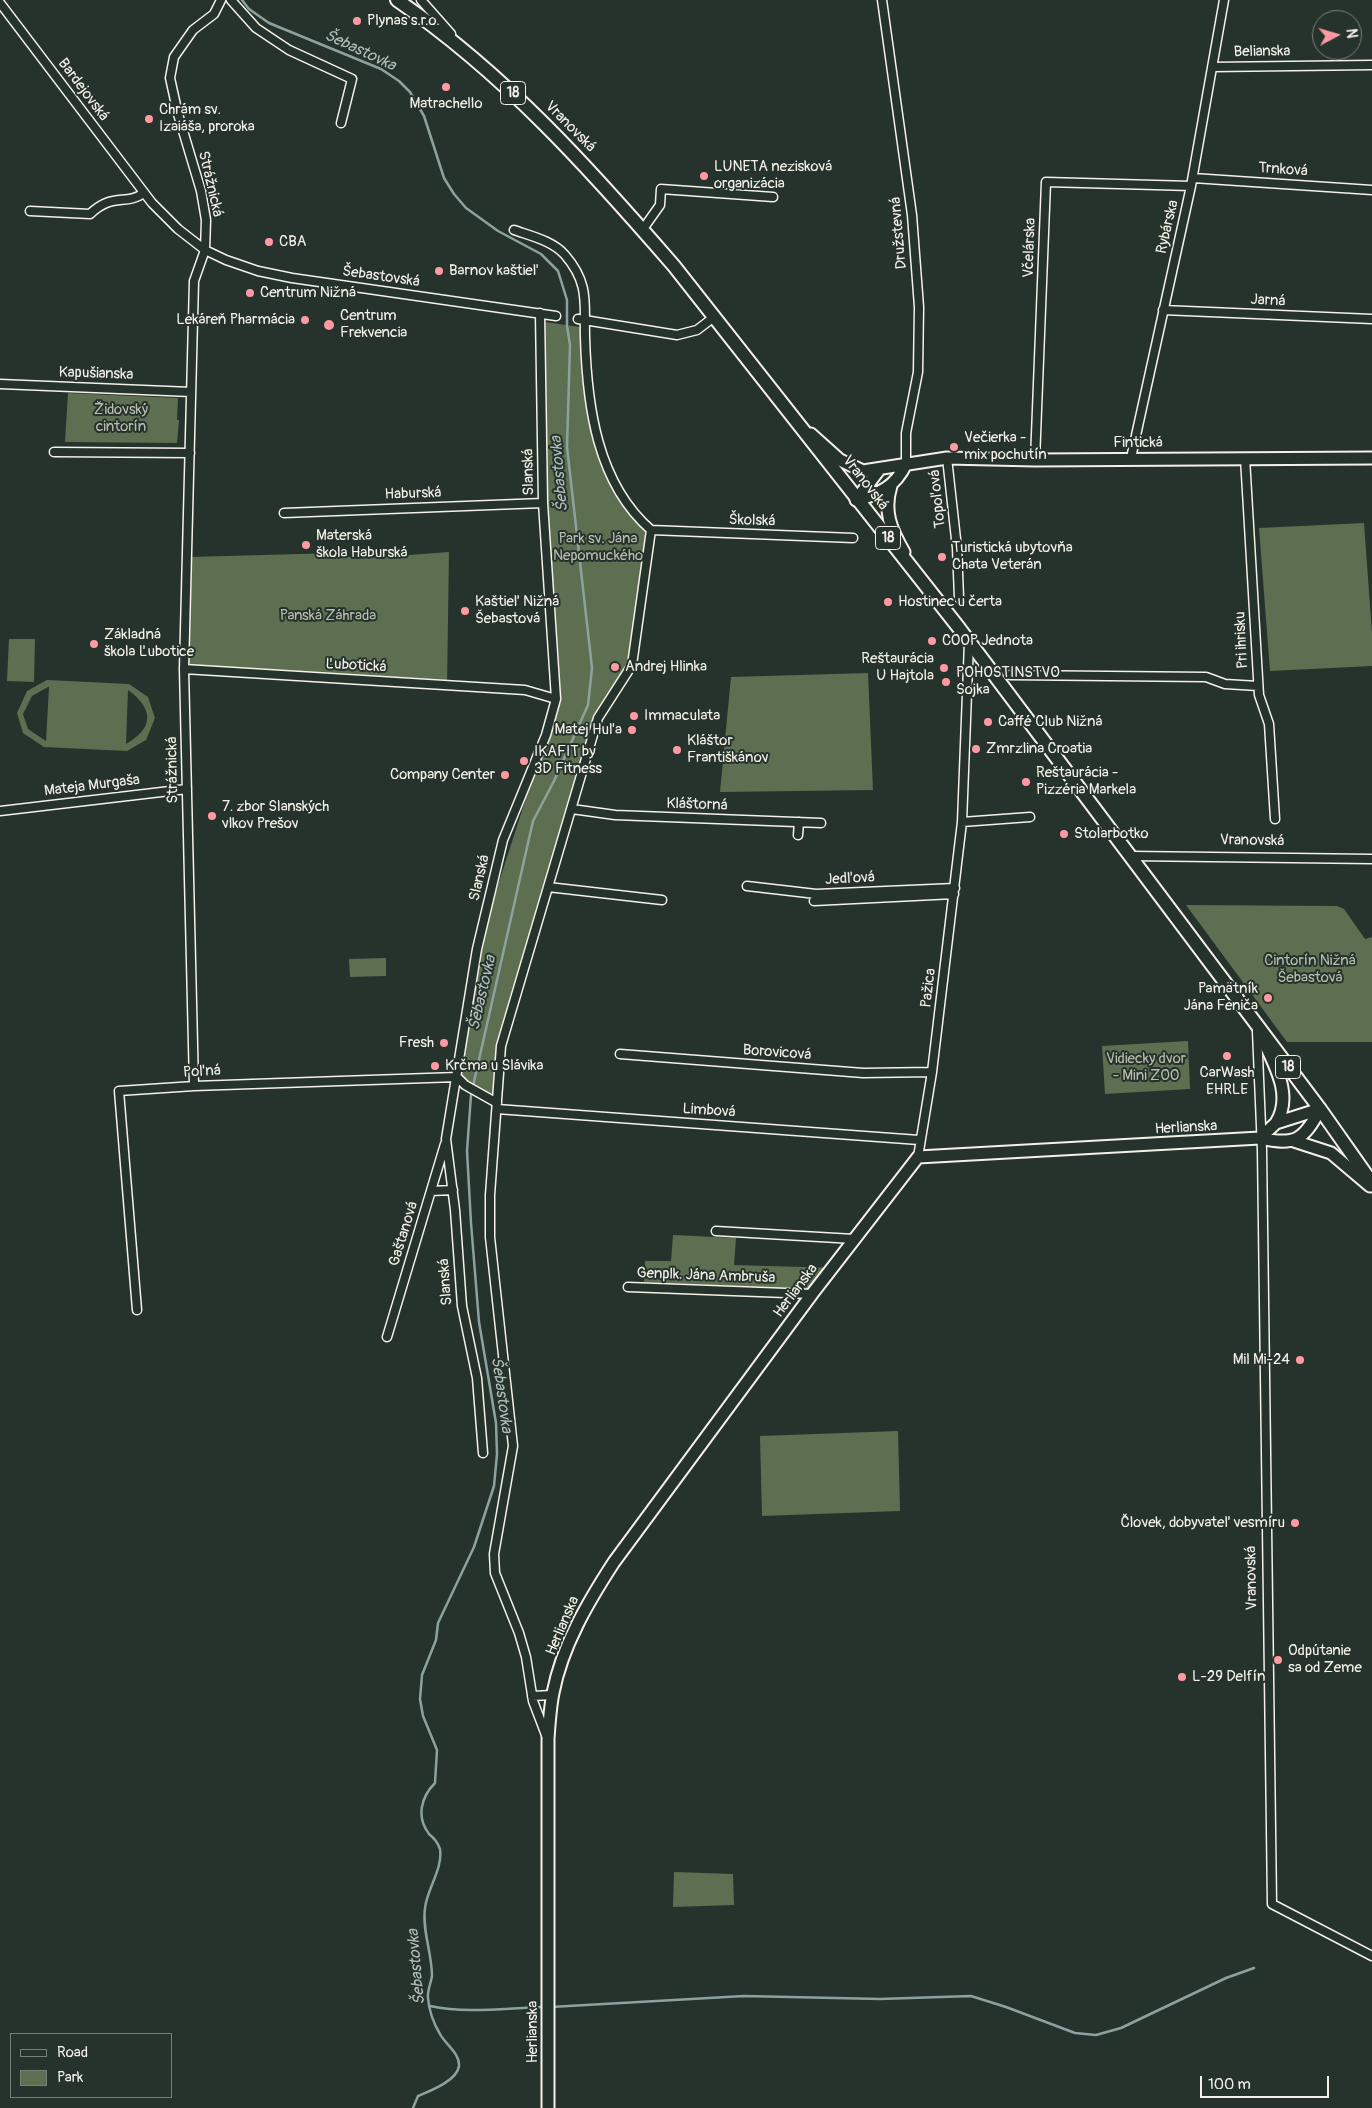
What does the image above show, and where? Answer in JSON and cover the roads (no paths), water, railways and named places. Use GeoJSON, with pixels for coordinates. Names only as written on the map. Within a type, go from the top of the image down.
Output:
{"type":"FeatureCollection","features":[{"type":"Feature","properties":{"kind":"main road","name":"Vranovská"},"geometry":{"type":"LineString","coordinates":[[397,0],[480,64],[570,149],[643,229],[797,421],[856,500],[969,641],[1320,1109],[1372,1183]]}},
{"type":"Feature","properties":{"kind":"street","name":"Strážnická"},"geometry":{"type":"LineString","coordinates":[[194,1086],[184,669],[194,281],[206,250],[204,204],[178,114],[170,78],[174,57],[193,30],[214,14],[221,0]]}},
{"type":"Feature","properties":{"kind":"street"},"geometry":{"type":"LineString","coordinates":[[232,0],[256,28],[289,50],[352,79],[341,123]]}},
{"type":"Feature","properties":{"kind":"street"},"geometry":{"type":"LineString","coordinates":[[421,0],[480,64]]}},
{"type":"Feature","properties":{"kind":"street","name":"Družstevná"},"geometry":{"type":"LineString","coordinates":[[882,0],[912,215],[919,301],[918,372],[906,432],[906,464]]}},
{"type":"Feature","properties":{"kind":"street","name":"Rybárska"},"geometry":{"type":"LineString","coordinates":[[1132,458],[1192,182],[1224,0]]}},
{"type":"Feature","properties":{"kind":"street","name":"Bardejovská"},"geometry":{"type":"LineString","coordinates":[[0,3],[164,217],[206,250]]}},
{"type":"Feature","properties":{"kind":"street","name":"Belianska"},"geometry":{"type":"LineString","coordinates":[[1212,67],[1372,65]]}},
{"type":"Feature","properties":{"kind":"street","name":"Včelárska"},"geometry":{"type":"LineString","coordinates":[[1035,460],[1046,182],[1192,182]]}},
{"type":"Feature","properties":{"kind":"street","name":"Trnková"},"geometry":{"type":"LineString","coordinates":[[1192,182],[1372,190]]}},
{"type":"Feature","properties":{"kind":"street"},"geometry":{"type":"LineString","coordinates":[[643,229],[660,205],[661,189],[773,196]]}},
{"type":"Feature","properties":{"kind":"street"},"geometry":{"type":"LineString","coordinates":[[30,211],[90,214],[100,204],[118,198],[136,199],[144,193]]}},
{"type":"Feature","properties":{"kind":"street"},"geometry":{"type":"LineString","coordinates":[[514,230],[546,241],[564,253],[575,268],[586,296],[582,319],[592,421],[604,458],[619,493],[635,516],[651,530],[632,665],[598,718],[501,1046],[490,1195],[490,1236],[513,1446],[494,1554],[495,1573],[519,1633],[526,1657],[532,1696],[548,1739]]}},
{"type":"Feature","properties":{"kind":"street","name":"Šebastovská"},"geometry":{"type":"LineString","coordinates":[[206,250],[241,266],[292,278],[556,316]]}},
{"type":"Feature","properties":{"kind":"street","name":"Jarná"},"geometry":{"type":"LineString","coordinates":[[1163,310],[1372,319]]}},
{"type":"Feature","properties":{"kind":"street","name":"Slanská"},"geometry":{"type":"LineString","coordinates":[[483,1453],[477,1378],[462,1306],[453,1190],[446,1139],[477,949],[503,840],[546,735],[556,699],[553,680],[543,503],[540,313]]}},
{"type":"Feature","properties":{"kind":"street"},"geometry":{"type":"LineString","coordinates":[[582,319],[677,335],[697,330],[714,317]]}},
{"type":"Feature","properties":{"kind":"street","name":"Kapušianska"},"geometry":{"type":"LineString","coordinates":[[0,384],[191,392]]}},
{"type":"Feature","properties":{"kind":"street","name":"Fintická"},"geometry":{"type":"LineString","coordinates":[[797,421],[840,460],[851,468],[862,472],[947,458],[1035,460],[1372,458]]}},
{"type":"Feature","properties":{"kind":"street"},"geometry":{"type":"LineString","coordinates":[[54,452],[190,453]]}},
{"type":"Feature","properties":{"kind":"street","name":"Topoľová"},"geometry":{"type":"LineString","coordinates":[[947,458],[957,548],[959,598]]}},
{"type":"Feature","properties":{"kind":"street","name":"Pri ihrisku"},"geometry":{"type":"LineString","coordinates":[[1245,458],[1258,686],[1259,695],[1269,724],[1275,819]]}},
{"type":"Feature","properties":{"kind":"street"},"geometry":{"type":"LineString","coordinates":[[856,500],[875,495],[891,486],[901,475],[906,464]]}},
{"type":"Feature","properties":{"kind":"street"},"geometry":{"type":"LineString","coordinates":[[856,500],[879,470]]}},
{"type":"Feature","properties":{"kind":"street"},"geometry":{"type":"LineString","coordinates":[[891,486],[886,505],[888,519],[919,577]]}},
{"type":"Feature","properties":{"kind":"street","name":"Haburská"},"geometry":{"type":"LineString","coordinates":[[284,513],[543,503]]}},
{"type":"Feature","properties":{"kind":"street","name":"Školská"},"geometry":{"type":"LineString","coordinates":[[651,530],[853,538]]}},
{"type":"Feature","properties":{"kind":"street","name":"Pažica"},"geometry":{"type":"LineString","coordinates":[[918,1157],[919,1140],[932,1072],[962,822],[969,641]]}},
{"type":"Feature","properties":{"kind":"street","name":"Ľubotická"},"geometry":{"type":"LineString","coordinates":[[184,669],[525,690],[556,699]]}},
{"type":"Feature","properties":{"kind":"street"},"geometry":{"type":"LineString","coordinates":[[1010,675],[1206,677],[1225,684],[1258,686]]}},
{"type":"Feature","properties":{"kind":"street","name":"Mateja Murgaša"},"geometry":{"type":"LineString","coordinates":[[0,811],[187,789]]}},
{"type":"Feature","properties":{"kind":"street","name":"Kláštorná"},"geometry":{"type":"LineString","coordinates":[[572,809],[615,815],[821,823]]}},
{"type":"Feature","properties":{"kind":"street"},"geometry":{"type":"LineString","coordinates":[[962,822],[1030,817]]}},
{"type":"Feature","properties":{"kind":"street"},"geometry":{"type":"LineString","coordinates":[[798,835],[799,822]]}},
{"type":"Feature","properties":{"kind":"street","name":"Vranovská"},"geometry":{"type":"LineString","coordinates":[[1131,856],[1372,859]]}},
{"type":"Feature","properties":{"kind":"street","name":"Jedľová"},"geometry":{"type":"LineString","coordinates":[[747,886],[816,894],[954,891]]}},
{"type":"Feature","properties":{"kind":"street"},"geometry":{"type":"LineString","coordinates":[[548,887],[662,900]]}},
{"type":"Feature","properties":{"kind":"street","name":"Jedľová"},"geometry":{"type":"LineString","coordinates":[[814,900],[954,891]]}},
{"type":"Feature","properties":{"kind":"street"},"geometry":{"type":"LineString","coordinates":[[1256,1024],[1260,1138]]}},
{"type":"Feature","properties":{"kind":"street"},"geometry":{"type":"LineString","coordinates":[[1256,1024],[1282,1082],[1284,1108],[1276,1123],[1260,1138]]}},
{"type":"Feature","properties":{"kind":"street","name":"Borovicová"},"geometry":{"type":"LineString","coordinates":[[620,1054],[863,1073],[932,1072]]}},
{"type":"Feature","properties":{"kind":"street"},"geometry":{"type":"LineString","coordinates":[[457,1077],[465,1085],[488,1097],[497,1106]]}},
{"type":"Feature","properties":{"kind":"street","name":"Poľná"},"geometry":{"type":"LineString","coordinates":[[137,1310],[119,1091],[194,1086],[457,1077]]}},
{"type":"Feature","properties":{"kind":"street","name":"Limbová"},"geometry":{"type":"LineString","coordinates":[[497,1106],[919,1140]]}},
{"type":"Feature","properties":{"kind":"street"},"geometry":{"type":"LineString","coordinates":[[1276,1123],[1320,1109]]}},
{"type":"Feature","properties":{"kind":"street"},"geometry":{"type":"LineString","coordinates":[[1294,1141],[1309,1130],[1320,1109]]}},
{"type":"Feature","properties":{"kind":"street","name":"Vranovská"},"geometry":{"type":"LineString","coordinates":[[1260,1138],[1270,1648],[1272,1904],[1372,1956]]}},
{"type":"Feature","properties":{"kind":"street","name":"Herlianska"},"geometry":{"type":"LineString","coordinates":[[548,2108],[548,1739],[553,1695],[570,1642],[590,1599],[614,1562],[812,1294],[918,1157],[1260,1138],[1281,1142],[1294,1141],[1331,1153],[1372,1188]]}},
{"type":"Feature","properties":{"kind":"street","name":"Gaštanová"},"geometry":{"type":"LineString","coordinates":[[387,1337],[446,1139]]}},
{"type":"Feature","properties":{"kind":"street"},"geometry":{"type":"LineString","coordinates":[[431,1191],[453,1190]]}},
{"type":"Feature","properties":{"kind":"street"},"geometry":{"type":"LineString","coordinates":[[716,1231],[854,1239]]}},
{"type":"Feature","properties":{"kind":"street","name":"Genplk. Jána Ambruša"},"geometry":{"type":"LineString","coordinates":[[628,1287],[812,1294]]}},
{"type":"Feature","properties":{"kind":"street"},"geometry":{"type":"LineString","coordinates":[[532,1696],[553,1695]]}},
{"type":"Feature","properties":{"kind":"waterway","name":"Šebastovka"},"geometry":{"type":"LineString","coordinates":[[242,0],[249,9],[269,23],[381,69],[399,81],[410,92],[424,116],[444,178],[454,194],[466,208],[498,231],[541,254],[558,271],[567,300],[567,326],[570,345],[567,447],[592,668],[588,705],[554,781],[533,821],[471,1095],[467,1151],[471,1223],[479,1322],[496,1423],[497,1454],[494,1486],[474,1547],[438,1623],[436,1640],[422,1675],[420,1699],[423,1716],[437,1750],[435,1783],[426,1794],[421,1814],[425,1828],[440,1849],[439,1864],[426,1901],[424,1917],[432,1976],[428,1998],[436,2026],[442,2038],[457,2057],[459,2066],[448,2081],[418,2096],[413,2108]]}},
{"type":"Feature","properties":{"kind":"waterway"},"geometry":{"type":"LineString","coordinates":[[551,2007],[744,1996],[880,1999],[971,1996],[1075,2033],[1096,2035],[1121,2028],[1226,1978],[1254,1968]]}},
{"type":"Feature","properties":{"kind":"waterway"},"geometry":{"type":"LineString","coordinates":[[430,2006],[458,2010],[543,2007]]}},
{"type":"Feature","properties":{"kind":"place","name":"Plynas s.r.o."},"geometry":{"type":"Point","coordinates":[357,21]}},
{"type":"Feature","properties":{"kind":"place","name":"Matrachello"},"geometry":{"type":"Point","coordinates":[446,87]}},
{"type":"Feature","properties":{"kind":"place","name":"Chrám sv. Izaiáša, proroka"},"geometry":{"type":"Point","coordinates":[149,119]}},
{"type":"Feature","properties":{"kind":"place","name":"LUNETA nezisková organizácia"},"geometry":{"type":"Point","coordinates":[704,176]}},
{"type":"Feature","properties":{"kind":"place","name":"CBA"},"geometry":{"type":"Point","coordinates":[269,242]}},
{"type":"Feature","properties":{"kind":"place","name":"Barnov kaštieľ"},"geometry":{"type":"Point","coordinates":[439,271]}},
{"type":"Feature","properties":{"kind":"place","name":"Centrum Nižná"},"geometry":{"type":"Point","coordinates":[250,293]}},
{"type":"Feature","properties":{"kind":"place","name":"Lekáreň Pharmácia"},"geometry":{"type":"Point","coordinates":[305,320]}},
{"type":"Feature","properties":{"kind":"place","name":"Centrum Frekvencia"},"geometry":{"type":"Point","coordinates":[329,325]}},
{"type":"Feature","properties":{"kind":"place","name":"Večierka - mix pochutín"},"geometry":{"type":"Point","coordinates":[954,447]}},
{"type":"Feature","properties":{"kind":"place","name":"Materská škola Haburská"},"geometry":{"type":"Point","coordinates":[306,545]}},
{"type":"Feature","properties":{"kind":"place","name":"Turistická ubytovňa Chata Veterán"},"geometry":{"type":"Point","coordinates":[942,557]}},
{"type":"Feature","properties":{"kind":"place","name":"Hostinec u čerta"},"geometry":{"type":"Point","coordinates":[888,602]}},
{"type":"Feature","properties":{"kind":"place","name":"Kaštieľ Nižná Šebastová"},"geometry":{"type":"Point","coordinates":[465,611]}},
{"type":"Feature","properties":{"kind":"place","name":"COOP Jednota"},"geometry":{"type":"Point","coordinates":[932,641]}},
{"type":"Feature","properties":{"kind":"place","name":"Základná škola Ľubotice"},"geometry":{"type":"Point","coordinates":[94,644]}},
{"type":"Feature","properties":{"kind":"place","name":"Andrej Hlinka"},"geometry":{"type":"Point","coordinates":[615,667]}},
{"type":"Feature","properties":{"kind":"place","name":"Reštaurácia U Hajtola"},"geometry":{"type":"Point","coordinates":[944,668]}},
{"type":"Feature","properties":{"kind":"place","name":"POHOSTINSTVO Sojka"},"geometry":{"type":"Point","coordinates":[946,682]}},
{"type":"Feature","properties":{"kind":"place","name":"Immaculata"},"geometry":{"type":"Point","coordinates":[634,716]}},
{"type":"Feature","properties":{"kind":"place","name":"Caffé Club Nižná"},"geometry":{"type":"Point","coordinates":[988,722]}},
{"type":"Feature","properties":{"kind":"place","name":"Matej Huľa"},"geometry":{"type":"Point","coordinates":[632,730]}},
{"type":"Feature","properties":{"kind":"place","name":"Zmrzlina Croatia"},"geometry":{"type":"Point","coordinates":[976,749]}},
{"type":"Feature","properties":{"kind":"place","name":"Kláštor Františkánov"},"geometry":{"type":"Point","coordinates":[677,750]}},
{"type":"Feature","properties":{"kind":"place","name":"IKAFIT by 3D Fitness"},"geometry":{"type":"Point","coordinates":[524,761]}},
{"type":"Feature","properties":{"kind":"place","name":"Company Center"},"geometry":{"type":"Point","coordinates":[505,775]}},
{"type":"Feature","properties":{"kind":"place","name":"Reštaurácia - Pizzéria Markela"},"geometry":{"type":"Point","coordinates":[1026,782]}},
{"type":"Feature","properties":{"kind":"place","name":"7. zbor Slanských vlkov Prešov"},"geometry":{"type":"Point","coordinates":[212,816]}},
{"type":"Feature","properties":{"kind":"place","name":"Stolarbotko"},"geometry":{"type":"Point","coordinates":[1064,834]}},
{"type":"Feature","properties":{"kind":"place","name":"Pamätník Jána Feniča"},"geometry":{"type":"Point","coordinates":[1268,998]}},
{"type":"Feature","properties":{"kind":"place","name":"Fresh"},"geometry":{"type":"Point","coordinates":[444,1043]}},
{"type":"Feature","properties":{"kind":"place","name":"CarWash EHRLE"},"geometry":{"type":"Point","coordinates":[1227,1056]}},
{"type":"Feature","properties":{"kind":"place","name":"Krčma u Slávika"},"geometry":{"type":"Point","coordinates":[435,1066]}},
{"type":"Feature","properties":{"kind":"place","name":"Mil Mi-24"},"geometry":{"type":"Point","coordinates":[1300,1360]}},
{"type":"Feature","properties":{"kind":"place","name":"Človek, dobyvateľ vesmíru"},"geometry":{"type":"Point","coordinates":[1295,1523]}},
{"type":"Feature","properties":{"kind":"place","name":"Odpútanie sa od Zeme"},"geometry":{"type":"Point","coordinates":[1278,1660]}},
{"type":"Feature","properties":{"kind":"place","name":"L-29 Delfín"},"geometry":{"type":"Point","coordinates":[1182,1677]}},
{"type":"Feature","properties":{"kind":"park label","name":"Židovský cintorín"},"geometry":{"type":"Point","coordinates":[121,418]}},
{"type":"Feature","properties":{"kind":"park label","name":"Park sv. Jána Nepomuckého"},"geometry":{"type":"Point","coordinates":[598,548]}},
{"type":"Feature","properties":{"kind":"park label","name":"Panská Záhrada"},"geometry":{"type":"Point","coordinates":[328,616]}},
{"type":"Feature","properties":{"kind":"park label","name":"Cintorín Nižná Šebastová"},"geometry":{"type":"Point","coordinates":[1310,970]}},
{"type":"Feature","properties":{"kind":"park label","name":"Vidiecky dvor - Mini ZOO"},"geometry":{"type":"Point","coordinates":[1146,1068]}}]}
